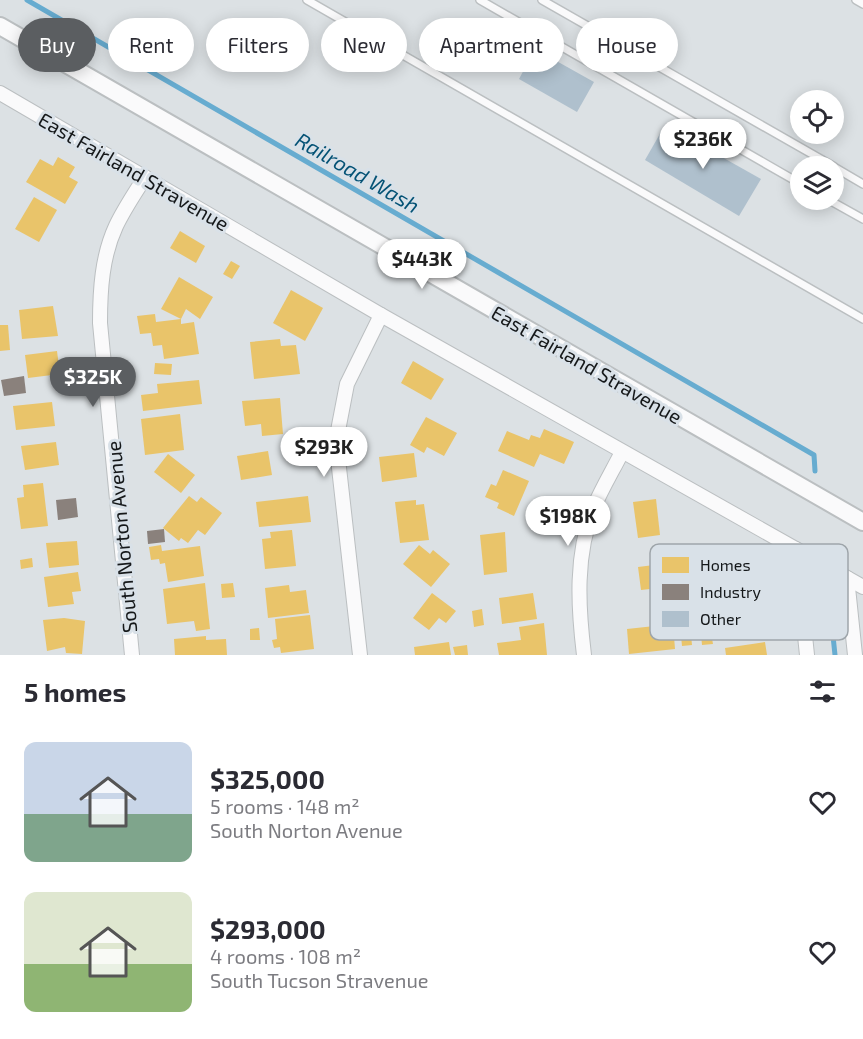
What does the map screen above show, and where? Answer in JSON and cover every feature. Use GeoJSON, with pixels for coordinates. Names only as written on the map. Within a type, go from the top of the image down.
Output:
{"type":"FeatureCollection","features":[{"type":"Feature","properties":{"kind":"street","name":"East Fairland Stravenue"},"geometry":{"type":"LineString","coordinates":[[0,26],[863,522]]}},
{"type":"Feature","properties":{"kind":"street","name":"East Fairland Stravenue"},"geometry":{"type":"LineString","coordinates":[[0,93],[381,315],[787,544]]}},
{"type":"Feature","properties":{"kind":"street","name":"South Norton Avenue"},"geometry":{"type":"LineString","coordinates":[[132,655],[100,323],[100,300],[107,250],[116,225],[144,177]]}},
{"type":"Feature","properties":{"kind":"street"},"geometry":{"type":"LineString","coordinates":[[360,655],[336,441],[347,384],[381,315]]}},
{"type":"Feature","properties":{"kind":"street"},"geometry":{"type":"LineString","coordinates":[[584,655],[579,590],[586,537],[594,508],[622,452]]}},
{"type":"Feature","properties":{"kind":"street","name":"East Fairland Stravenue"},"geometry":{"type":"LineString","coordinates":[[848,579],[863,587]]}},
{"type":"Feature","properties":{"kind":"street"},"geometry":{"type":"LineString","coordinates":[[848,588],[855,655]]}},
{"type":"Feature","properties":{"kind":"street"},"geometry":{"type":"LineString","coordinates":[[805,640],[807,655]]}},
{"type":"Feature","properties":{"kind":"lane"},"geometry":{"type":"LineString","coordinates":[[307,0],[863,319]]}},
{"type":"Feature","properties":{"kind":"lane"},"geometry":{"type":"LineString","coordinates":[[480,0],[790,178]]}},
{"type":"Feature","properties":{"kind":"lane"},"geometry":{"type":"LineString","coordinates":[[542,0],[814,156]]}},
{"type":"Feature","properties":{"kind":"lane"},"geometry":{"type":"LineString","coordinates":[[856,0],[863,4]]}},
{"type":"Feature","properties":{"kind":"lane"},"geometry":{"type":"LineString","coordinates":[[844,173],[863,184]]}},
{"type":"Feature","properties":{"kind":"lane"},"geometry":{"type":"LineString","coordinates":[[844,208],[863,219]]}},
{"type":"Feature","properties":{"kind":"building: Homes"},"geometry":{"type":"Polygon","coordinates":[[[58,157],[75,167],[69,177],[78,182],[65,204],[26,182],[40,159],[53,166],[58,157]]]}},
{"type":"Feature","properties":{"kind":"building: Homes"},"geometry":{"type":"Polygon","coordinates":[[[34,197],[57,210],[39,242],[15,229],[34,197]]]}},
{"type":"Feature","properties":{"kind":"building: Homes"},"geometry":{"type":"Polygon","coordinates":[[[180,231],[205,246],[196,263],[170,248],[180,231]]]}},
{"type":"Feature","properties":{"kind":"building: Homes"},"geometry":{"type":"Polygon","coordinates":[[[231,261],[240,266],[232,279],[223,274],[231,261]]]}},
{"type":"Feature","properties":{"kind":"building: Homes"},"geometry":{"type":"Polygon","coordinates":[[[179,277],[213,297],[200,319],[186,309],[181,319],[161,309],[179,277]]]}},
{"type":"Feature","properties":{"kind":"building: Homes"},"geometry":{"type":"Polygon","coordinates":[[[291,290],[323,308],[305,341],[273,323],[291,290]]]}},
{"type":"Feature","properties":{"kind":"building: Homes"},"geometry":{"type":"Polygon","coordinates":[[[53,306],[58,336],[22,339],[19,310],[53,306]]]}},
{"type":"Feature","properties":{"kind":"building: Homes"},"geometry":{"type":"Polygon","coordinates":[[[155,314],[156,322],[181,319],[181,324],[194,322],[199,354],[164,359],[162,345],[153,346],[151,333],[140,334],[137,316],[155,314]]]}},
{"type":"Feature","properties":{"kind":"building: Homes"},"geometry":{"type":"Polygon","coordinates":[[[0,325],[8,325],[10,350],[0,351],[0,325]]]}},
{"type":"Feature","properties":{"kind":"building: Homes"},"geometry":{"type":"Polygon","coordinates":[[[280,339],[281,346],[296,345],[300,374],[254,379],[250,342],[280,339]]]}},
{"type":"Feature","properties":{"kind":"building: Homes"},"geometry":{"type":"Polygon","coordinates":[[[57,351],[60,374],[28,378],[25,355],[57,351]]]}},
{"type":"Feature","properties":{"kind":"building: Homes"},"geometry":{"type":"Polygon","coordinates":[[[413,361],[444,379],[431,400],[401,383],[413,361]]]}},
{"type":"Feature","properties":{"kind":"building: Homes"},"geometry":{"type":"Polygon","coordinates":[[[155,363],[172,364],[171,375],[154,374],[155,363]]]}},
{"type":"Feature","properties":{"kind":"building: Homes"},"geometry":{"type":"Polygon","coordinates":[[[199,380],[202,404],[143,411],[141,395],[158,393],[157,384],[199,380]]]}},
{"type":"Feature","properties":{"kind":"building: Homes"},"geometry":{"type":"Polygon","coordinates":[[[280,398],[283,434],[262,436],[261,424],[245,426],[242,401],[280,398]]]}},
{"type":"Feature","properties":{"kind":"building: Homes"},"geometry":{"type":"Polygon","coordinates":[[[52,402],[55,426],[16,430],[13,406],[52,402]]]}},
{"type":"Feature","properties":{"kind":"building: Homes"},"geometry":{"type":"Polygon","coordinates":[[[180,414],[184,450],[145,455],[141,419],[180,414]]]}},
{"type":"Feature","properties":{"kind":"building: Homes"},"geometry":{"type":"Polygon","coordinates":[[[426,417],[457,433],[444,456],[427,447],[424,453],[410,445],[426,417]]]}},
{"type":"Feature","properties":{"kind":"building: Homes"},"geometry":{"type":"Polygon","coordinates":[[[544,429],[574,442],[564,464],[540,454],[534,467],[498,451],[507,431],[529,440],[531,435],[540,438],[544,429]]]}},
{"type":"Feature","properties":{"kind":"building: Homes"},"geometry":{"type":"Polygon","coordinates":[[[56,442],[59,465],[25,470],[21,446],[56,442]]]}},
{"type":"Feature","properties":{"kind":"building: Homes"},"geometry":{"type":"Polygon","coordinates":[[[268,451],[272,475],[241,480],[237,456],[268,451]]]}},
{"type":"Feature","properties":{"kind":"building: Homes"},"geometry":{"type":"Polygon","coordinates":[[[414,453],[417,477],[382,482],[379,457],[414,453]]]}},
{"type":"Feature","properties":{"kind":"building: Homes"},"geometry":{"type":"Polygon","coordinates":[[[168,454],[195,475],[181,493],[154,472],[168,454]]]}},
{"type":"Feature","properties":{"kind":"building: Homes"},"geometry":{"type":"Polygon","coordinates":[[[503,470],[529,481],[514,516],[497,508],[499,503],[485,497],[491,484],[496,486],[503,470]]]}},
{"type":"Feature","properties":{"kind":"building: Homes"},"geometry":{"type":"Polygon","coordinates":[[[43,483],[48,526],[21,529],[17,498],[24,497],[23,485],[43,483]]]}},
{"type":"Feature","properties":{"kind":"building: Homes"},"geometry":{"type":"Polygon","coordinates":[[[189,496],[197,502],[201,497],[222,513],[205,535],[198,530],[188,543],[181,538],[179,541],[163,528],[189,496]]]}},
{"type":"Feature","properties":{"kind":"building: Homes"},"geometry":{"type":"Polygon","coordinates":[[[308,496],[311,522],[259,527],[256,502],[308,496]]]}},
{"type":"Feature","properties":{"kind":"building: Homes"},"geometry":{"type":"Polygon","coordinates":[[[656,499],[660,535],[638,538],[633,502],[656,499]]]}},
{"type":"Feature","properties":{"kind":"building: Homes"},"geometry":{"type":"Polygon","coordinates":[[[416,500],[416,505],[424,504],[429,540],[400,543],[395,502],[416,500]]]}},
{"type":"Feature","properties":{"kind":"building: Homes"},"geometry":{"type":"Polygon","coordinates":[[[292,530],[296,566],[265,569],[262,539],[271,538],[270,532],[292,530]]]}},
{"type":"Feature","properties":{"kind":"building: Homes"},"geometry":{"type":"Polygon","coordinates":[[[505,532],[507,572],[484,575],[480,535],[505,532]]]}},
{"type":"Feature","properties":{"kind":"building: Homes"},"geometry":{"type":"Polygon","coordinates":[[[77,541],[79,565],[49,568],[46,543],[77,541]]]}},
{"type":"Feature","properties":{"kind":"building: Homes"},"geometry":{"type":"Polygon","coordinates":[[[161,545],[162,551],[200,546],[204,576],[168,582],[165,563],[160,564],[159,559],[151,560],[149,547],[161,545]]]}},
{"type":"Feature","properties":{"kind":"building: Homes"},"geometry":{"type":"Polygon","coordinates":[[[419,545],[430,554],[433,550],[450,564],[431,587],[403,564],[419,545]]]}},
{"type":"Feature","properties":{"kind":"building: Homes"},"geometry":{"type":"Polygon","coordinates":[[[32,558],[33,567],[21,569],[20,560],[32,558]]]}},
{"type":"Feature","properties":{"kind":"building: Homes"},"geometry":{"type":"Polygon","coordinates":[[[650,566],[650,589],[641,590],[638,567],[650,566]]]}},
{"type":"Feature","properties":{"kind":"building: Homes"},"geometry":{"type":"Polygon","coordinates":[[[78,572],[81,591],[72,592],[74,604],[48,607],[44,577],[78,572]]]}},
{"type":"Feature","properties":{"kind":"building: Homes"},"geometry":{"type":"Polygon","coordinates":[[[205,583],[210,629],[196,631],[194,621],[167,624],[163,589],[205,583]]]}},
{"type":"Feature","properties":{"kind":"building: Homes"},"geometry":{"type":"Polygon","coordinates":[[[233,583],[235,597],[222,598],[221,584],[233,583]]]}},
{"type":"Feature","properties":{"kind":"building: Homes"},"geometry":{"type":"Polygon","coordinates":[[[289,585],[290,592],[306,590],[309,613],[268,618],[265,588],[289,585]]]}},
{"type":"Feature","properties":{"kind":"building: Homes"},"geometry":{"type":"Polygon","coordinates":[[[432,593],[456,611],[446,623],[439,618],[429,630],[413,618],[432,593]]]}},
{"type":"Feature","properties":{"kind":"building: Homes"},"geometry":{"type":"Polygon","coordinates":[[[533,593],[537,619],[502,624],[499,598],[533,593]]]}},
{"type":"Feature","properties":{"kind":"building: Homes"},"geometry":{"type":"Polygon","coordinates":[[[482,609],[484,625],[474,627],[472,611],[482,609]]]}},
{"type":"Feature","properties":{"kind":"building: Homes"},"geometry":{"type":"Polygon","coordinates":[[[310,615],[314,649],[281,653],[280,647],[274,648],[272,640],[277,639],[275,619],[310,615]]]}},
{"type":"Feature","properties":{"kind":"building: Homes"},"geometry":{"type":"Polygon","coordinates":[[[64,618],[85,621],[82,654],[66,653],[65,647],[47,651],[43,620],[64,618]]]}},
{"type":"Feature","properties":{"kind":"building: Homes"},"geometry":{"type":"Polygon","coordinates":[[[544,623],[547,655],[499,655],[497,643],[521,640],[519,627],[544,623]]]}},
{"type":"Feature","properties":{"kind":"building: Homes"},"geometry":{"type":"Polygon","coordinates":[[[650,626],[650,640],[674,640],[675,649],[629,654],[627,629],[650,626]]]}},
{"type":"Feature","properties":{"kind":"building: Homes"},"geometry":{"type":"Polygon","coordinates":[[[259,628],[260,640],[250,640],[250,629],[259,628]]]}},
{"type":"Feature","properties":{"kind":"building: Homes"},"geometry":{"type":"Polygon","coordinates":[[[206,636],[206,640],[226,639],[227,655],[175,655],[174,639],[206,636]]]}},
{"type":"Feature","properties":{"kind":"building: Homes"},"geometry":{"type":"Polygon","coordinates":[[[681,640],[692,640],[692,645],[682,646],[681,640]]]}},
{"type":"Feature","properties":{"kind":"building: Homes"},"geometry":{"type":"Polygon","coordinates":[[[702,640],[712,640],[713,644],[702,645],[702,640]]]}},
{"type":"Feature","properties":{"kind":"building: Homes"},"geometry":{"type":"Polygon","coordinates":[[[449,642],[451,655],[415,655],[414,647],[449,642]]]}},
{"type":"Feature","properties":{"kind":"building: Homes"},"geometry":{"type":"Polygon","coordinates":[[[765,642],[767,655],[726,655],[725,648],[765,642]]]}},
{"type":"Feature","properties":{"kind":"building: Homes"},"geometry":{"type":"Polygon","coordinates":[[[467,645],[468,655],[455,655],[453,647],[467,645]]]}},
{"type":"Feature","properties":{"kind":"building: Industry"},"geometry":{"type":"Polygon","coordinates":[[[24,376],[26,393],[4,396],[1,380],[24,376]]]}},
{"type":"Feature","properties":{"kind":"building: Industry"},"geometry":{"type":"Polygon","coordinates":[[[76,498],[78,517],[58,520],[56,500],[76,498]]]}},
{"type":"Feature","properties":{"kind":"building: Industry"},"geometry":{"type":"Polygon","coordinates":[[[164,529],[165,542],[148,544],[147,531],[164,529]]]}},
{"type":"Feature","properties":{"kind":"building: Other"},"geometry":{"type":"Polygon","coordinates":[[[564,65],[594,82],[577,112],[519,79],[523,72],[564,72],[564,65]]]}},
{"type":"Feature","properties":{"kind":"building: Other"},"geometry":{"type":"Polygon","coordinates":[[[665,125],[761,179],[739,216],[645,160],[665,125]]]}},
{"type":"Feature","properties":{"kind":"waterway","name":"Railroad Wash"},"geometry":{"type":"LineString","coordinates":[[27,0],[814,455],[815,471]]}},
{"type":"Feature","properties":{"kind":"waterway","name":"Railroad Wash"},"geometry":{"type":"LineString","coordinates":[[833,640],[835,655]]}}]}
